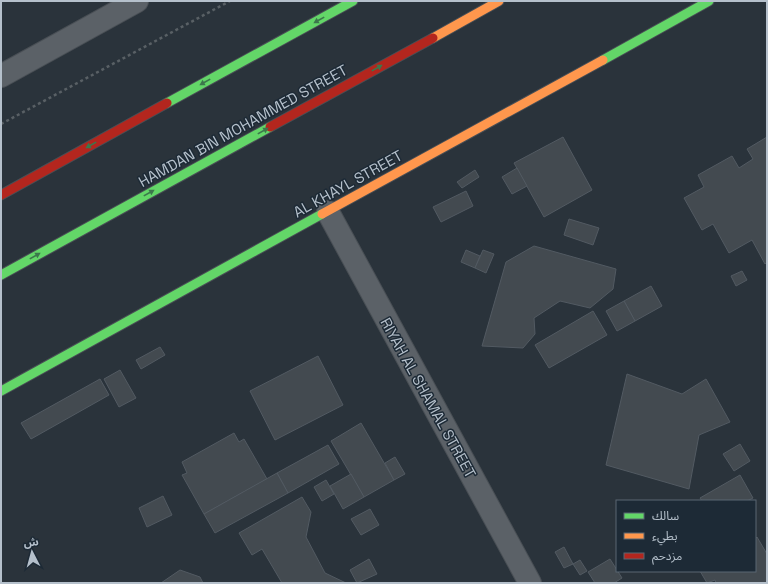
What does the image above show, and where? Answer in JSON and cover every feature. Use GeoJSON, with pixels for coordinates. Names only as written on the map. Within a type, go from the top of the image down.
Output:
{"type":"FeatureCollection","features":[{"type":"Feature","properties":{"kind":"main road"},"geometry":{"type":"LineString","coordinates":[[1,195],[353,1]]}},
{"type":"Feature","properties":{"kind":"main road","name":"HAMDAN BIN MOHAMMED STREET"},"geometry":{"type":"LineString","coordinates":[[1,275],[499,1]]}},
{"type":"Feature","properties":{"kind":"main road","name":"AL KHAYL STREET"},"geometry":{"type":"LineString","coordinates":[[1,391],[709,1]]}},
{"type":"Feature","properties":{"kind":"street"},"geometry":{"type":"LineString","coordinates":[[1,76],[137,1]]}},
{"type":"Feature","properties":{"kind":"street","name":"RIYAH AL SHAMAL STREET"},"geometry":{"type":"LineString","coordinates":[[328,212],[530,583]]}},
{"type":"Feature","properties":{"kind":"path"},"geometry":{"type":"LineString","coordinates":[[1,124],[230,1]]}},
{"type":"Feature","properties":{"kind":"building"},"geometry":{"type":"Polygon","coordinates":[[[563,137],[592,190],[544,217],[514,163],[563,137]]]}},
{"type":"Feature","properties":{"kind":"building"},"geometry":{"type":"Polygon","coordinates":[[[767,137],[767,262],[765,264],[752,240],[729,253],[713,224],[702,230],[684,198],[704,187],[698,175],[732,156],[739,168],[753,159],[747,149],[767,137]]]}},
{"type":"Feature","properties":{"kind":"building"},"geometry":{"type":"Polygon","coordinates":[[[517,168],[527,186],[512,194],[502,177],[517,168]]]}},
{"type":"Feature","properties":{"kind":"building"},"geometry":{"type":"Polygon","coordinates":[[[475,170],[479,177],[462,188],[457,182],[475,170]]]}},
{"type":"Feature","properties":{"kind":"building"},"geometry":{"type":"Polygon","coordinates":[[[466,191],[473,206],[441,222],[433,207],[466,191]]]}},
{"type":"Feature","properties":{"kind":"building"},"geometry":{"type":"Polygon","coordinates":[[[569,219],[599,228],[593,245],[564,235],[569,219]]]}},
{"type":"Feature","properties":{"kind":"building"},"geometry":{"type":"Polygon","coordinates":[[[534,246],[616,269],[613,289],[590,308],[560,301],[534,318],[535,334],[523,348],[482,346],[506,262],[534,246]]]}},
{"type":"Feature","properties":{"kind":"building"},"geometry":{"type":"Polygon","coordinates":[[[466,250],[480,256],[475,268],[461,262],[466,250]]]}},
{"type":"Feature","properties":{"kind":"building"},"geometry":{"type":"Polygon","coordinates":[[[483,250],[494,254],[486,273],[475,268],[483,250]]]}},
{"type":"Feature","properties":{"kind":"building"},"geometry":{"type":"Polygon","coordinates":[[[742,271],[747,280],[736,286],[731,276],[742,271]]]}},
{"type":"Feature","properties":{"kind":"building"},"geometry":{"type":"Polygon","coordinates":[[[651,286],[662,306],[635,321],[624,301],[651,286]]]}},
{"type":"Feature","properties":{"kind":"building"},"geometry":{"type":"Polygon","coordinates":[[[624,301],[635,321],[617,331],[606,311],[624,301]]]}},
{"type":"Feature","properties":{"kind":"building"},"geometry":{"type":"Polygon","coordinates":[[[593,311],[607,335],[549,368],[535,345],[593,311]]]}},
{"type":"Feature","properties":{"kind":"building"},"geometry":{"type":"Polygon","coordinates":[[[160,347],[165,355],[141,369],[136,360],[160,347]]]}},
{"type":"Feature","properties":{"kind":"building"},"geometry":{"type":"Polygon","coordinates":[[[318,356],[343,405],[275,440],[250,391],[318,356]]]}},
{"type":"Feature","properties":{"kind":"building"},"geometry":{"type":"Polygon","coordinates":[[[120,370],[136,398],[119,407],[104,379],[120,370]]]}},
{"type":"Feature","properties":{"kind":"building"},"geometry":{"type":"Polygon","coordinates":[[[627,374],[682,394],[706,379],[730,422],[699,435],[689,489],[606,465],[627,374]]]}},
{"type":"Feature","properties":{"kind":"building"},"geometry":{"type":"Polygon","coordinates":[[[100,379],[109,395],[31,439],[21,423],[100,379]]]}},
{"type":"Feature","properties":{"kind":"building"},"geometry":{"type":"Polygon","coordinates":[[[361,423],[394,480],[364,497],[331,441],[361,423]]]}},
{"type":"Feature","properties":{"kind":"building"},"geometry":{"type":"Polygon","coordinates":[[[234,433],[239,442],[244,439],[267,479],[204,514],[182,475],[187,473],[182,462],[234,433]]]}},
{"type":"Feature","properties":{"kind":"building"},"geometry":{"type":"Polygon","coordinates":[[[740,444],[750,461],[734,471],[723,454],[740,444]]]}},
{"type":"Feature","properties":{"kind":"building"},"geometry":{"type":"Polygon","coordinates":[[[328,445],[339,464],[288,493],[277,473],[328,445]]]}},
{"type":"Feature","properties":{"kind":"building"},"geometry":{"type":"Polygon","coordinates":[[[395,457],[405,474],[394,480],[385,463],[395,457]]]}},
{"type":"Feature","properties":{"kind":"building"},"geometry":{"type":"Polygon","coordinates":[[[277,473],[288,493],[215,533],[204,514],[277,473]]]}},
{"type":"Feature","properties":{"kind":"building"},"geometry":{"type":"Polygon","coordinates":[[[351,474],[364,497],[343,509],[330,486],[351,474]]]}},
{"type":"Feature","properties":{"kind":"building"},"geometry":{"type":"Polygon","coordinates":[[[740,475],[753,498],[749,500],[701,500],[700,498],[740,475]]]}},
{"type":"Feature","properties":{"kind":"building"},"geometry":{"type":"Polygon","coordinates":[[[326,480],[334,494],[322,501],[314,487],[326,480]]]}},
{"type":"Feature","properties":{"kind":"building"},"geometry":{"type":"Polygon","coordinates":[[[163,496],[172,515],[147,527],[139,508],[163,496]]]}},
{"type":"Feature","properties":{"kind":"building"},"geometry":{"type":"Polygon","coordinates":[[[302,497],[311,512],[306,537],[325,573],[346,583],[282,583],[262,549],[252,555],[239,533],[302,497]]]}},
{"type":"Feature","properties":{"kind":"building"},"geometry":{"type":"Polygon","coordinates":[[[370,509],[379,525],[361,535],[351,519],[370,509]]]}},
{"type":"Feature","properties":{"kind":"building"},"geometry":{"type":"Polygon","coordinates":[[[757,537],[767,554],[767,583],[716,583],[715,580],[707,583],[701,572],[756,572],[757,537]]]}},
{"type":"Feature","properties":{"kind":"building"},"geometry":{"type":"Polygon","coordinates":[[[564,547],[573,564],[564,568],[555,552],[564,547]]]}},
{"type":"Feature","properties":{"kind":"building"},"geometry":{"type":"Polygon","coordinates":[[[369,559],[377,574],[357,583],[350,570],[369,559]]]}},
{"type":"Feature","properties":{"kind":"building"},"geometry":{"type":"Polygon","coordinates":[[[610,559],[616,568],[616,572],[618,572],[622,578],[614,583],[595,583],[588,572],[610,559]]]}},
{"type":"Feature","properties":{"kind":"building"},"geometry":{"type":"Polygon","coordinates":[[[580,560],[587,571],[580,575],[573,564],[580,560]]]}},
{"type":"Feature","properties":{"kind":"building"},"geometry":{"type":"Polygon","coordinates":[[[180,570],[200,577],[203,583],[161,583],[180,570]]]}},
{"type":"Feature","properties":{"kind":"traffic: fast"},"geometry":{"type":"LineString","coordinates":[[167,103],[353,1]]}},
{"type":"Feature","properties":{"kind":"traffic: fast"},"geometry":{"type":"LineString","coordinates":[[603,60],[709,1]]}},
{"type":"Feature","properties":{"kind":"traffic: fast"},"geometry":{"type":"LineString","coordinates":[[1,275],[270,127]]}},
{"type":"Feature","properties":{"kind":"traffic: fast"},"geometry":{"type":"LineString","coordinates":[[1,391],[322,214]]}},
{"type":"Feature","properties":{"kind":"traffic: slow"},"geometry":{"type":"LineString","coordinates":[[433,38],[499,1]]}},
{"type":"Feature","properties":{"kind":"traffic: slow"},"geometry":{"type":"LineString","coordinates":[[322,214],[603,60]]}},
{"type":"Feature","properties":{"kind":"traffic: jam"},"geometry":{"type":"LineString","coordinates":[[270,127],[433,38]]}},
{"type":"Feature","properties":{"kind":"traffic: jam"},"geometry":{"type":"LineString","coordinates":[[1,195],[167,103]]}}]}
